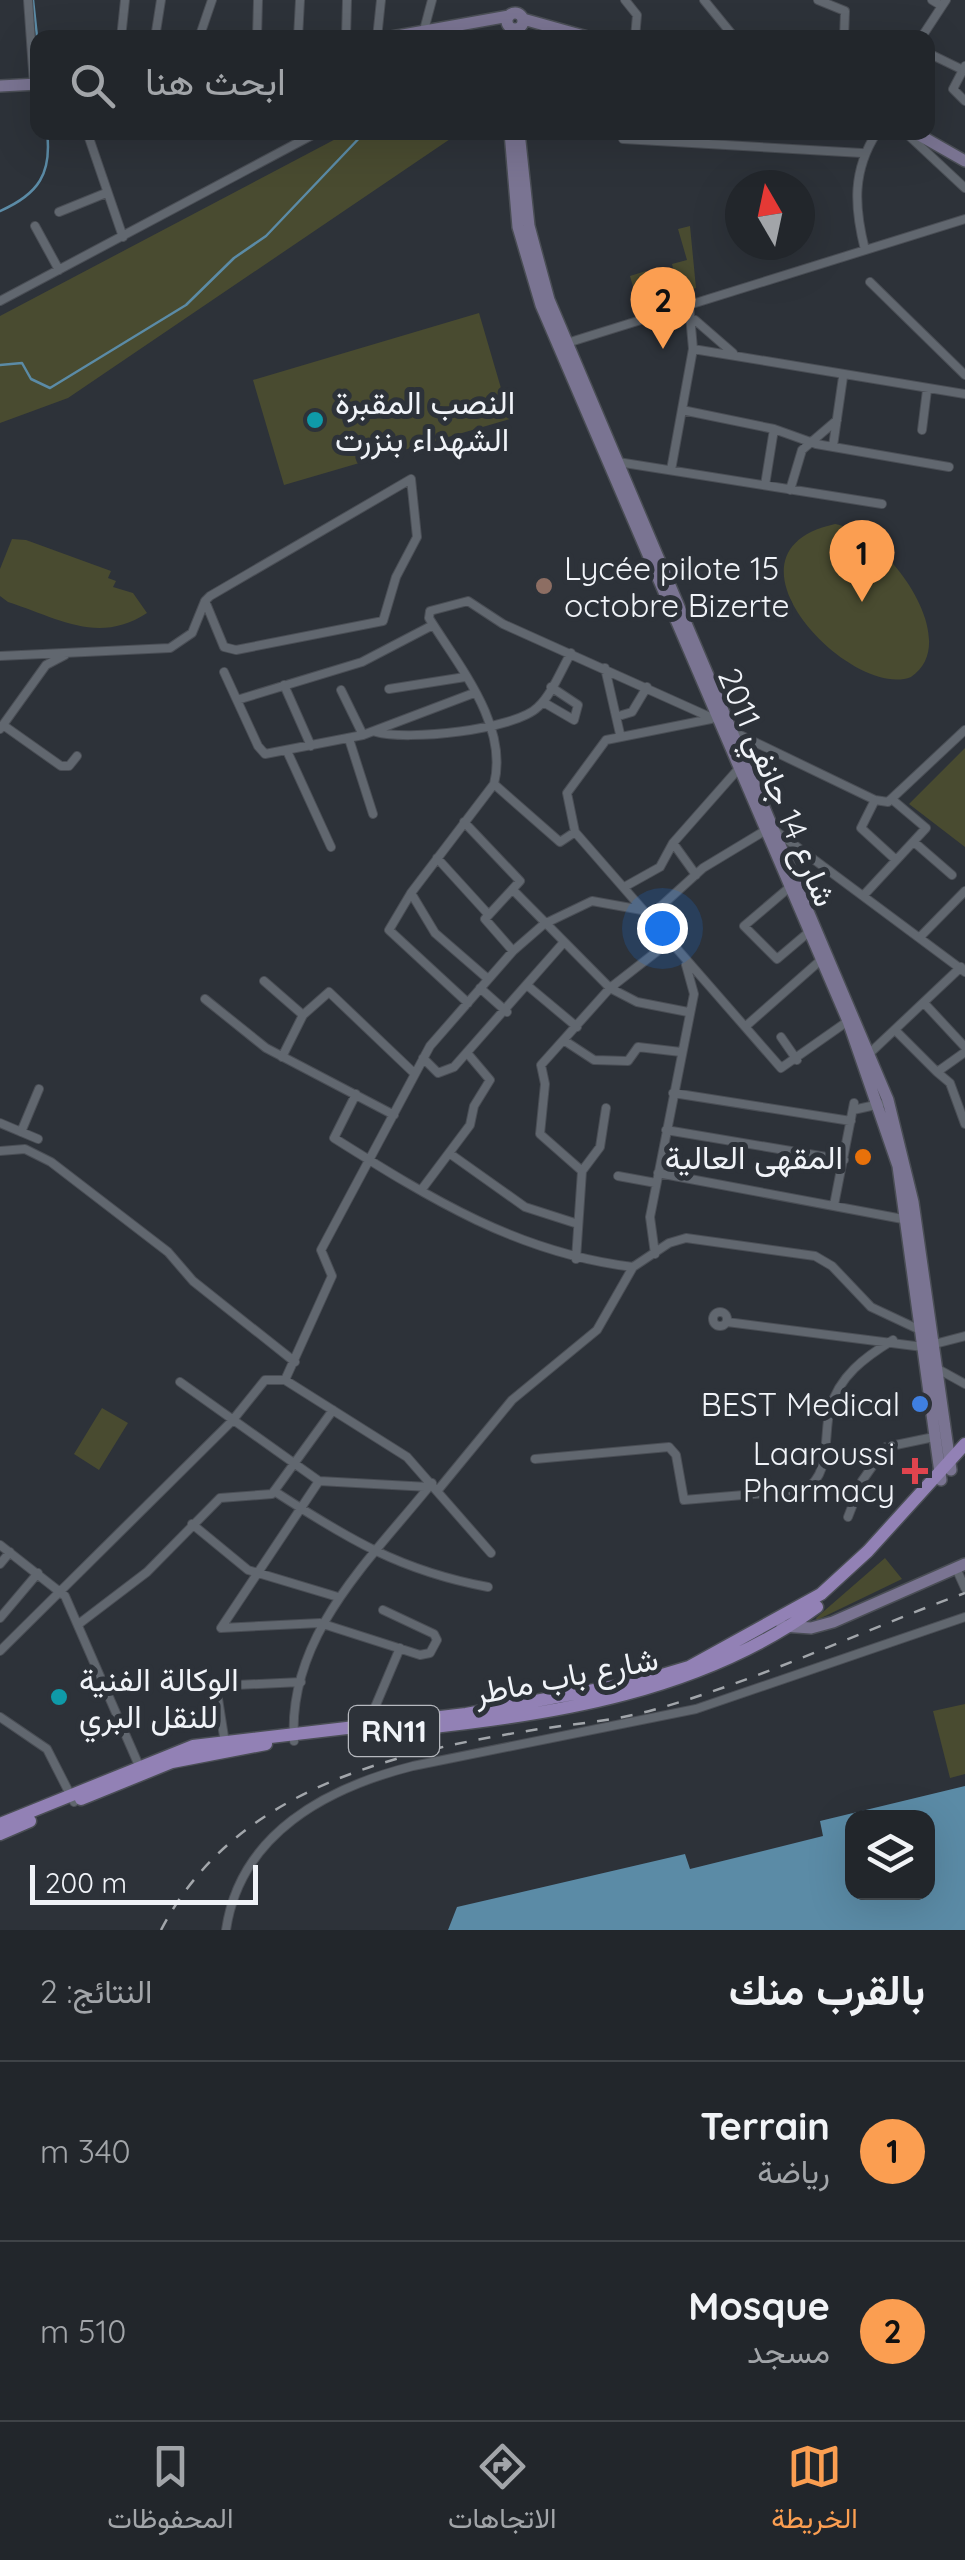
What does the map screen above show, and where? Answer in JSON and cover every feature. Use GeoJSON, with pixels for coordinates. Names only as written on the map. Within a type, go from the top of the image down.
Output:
{"type":"FeatureCollection","features":[{"type":"Feature","properties":{"kind":"main road"},"geometry":{"type":"LineString","coordinates":[[510,0],[515,25]]}},
{"type":"Feature","properties":{"kind":"main road"},"geometry":{"type":"LineString","coordinates":[[515,25],[520,0]]}},
{"type":"Feature","properties":{"kind":"main road"},"geometry":{"type":"LineString","coordinates":[[424,30],[484,20],[558,30]]}},
{"type":"Feature","properties":{"kind":"main road"},"geometry":{"type":"LineString","coordinates":[[0,86],[30,84]]}},
{"type":"Feature","properties":{"kind":"main road","name":"شارع 14 جانفي 2011"},"geometry":{"type":"LineString","coordinates":[[511,140],[518,226],[529,271],[618,462],[720,717],[736,733],[744,765]]}},
{"type":"Feature","properties":{"kind":"main road","name":"شارع 14 جانفي 2011"},"geometry":{"type":"LineString","coordinates":[[520,140],[524,194],[538,270],[563,344],[852,1018],[909,1203]]}},
{"type":"Feature","properties":{"kind":"main road"},"geometry":{"type":"LineString","coordinates":[[928,140],[965,162]]}},
{"type":"Feature","properties":{"kind":"main road","name":"شارع 14 جانفي 2011"},"geometry":{"type":"LineString","coordinates":[[771,831],[822,959],[870,1052],[904,1153],[945,1470]]}},
{"type":"Feature","properties":{"kind":"main road","name":"شارع 14 جانفي 2011"},"geometry":{"type":"LineString","coordinates":[[927,1346],[934,1437],[945,1470]]}},
{"type":"Feature","properties":{"kind":"main road","name":"RN11"},"geometry":{"type":"LineString","coordinates":[[787,1628],[862,1569],[965,1444]]}},
{"type":"Feature","properties":{"kind":"main road","name":"RN11"},"geometry":{"type":"LineString","coordinates":[[772,1625],[806,1605],[856,1564],[945,1470],[965,1455]]}},
{"type":"Feature","properties":{"kind":"main road"},"geometry":{"type":"LineString","coordinates":[[772,1625],[787,1628],[834,1622],[960,1566]]}},
{"type":"Feature","properties":{"kind":"main road","name":"شارع باب ماطر"},"geometry":{"type":"LineString","coordinates":[[294,1737],[480,1712],[658,1678],[706,1659],[772,1625]]}},
{"type":"Feature","properties":{"kind":"main road","name":"شارع باب ماطر"},"geometry":{"type":"LineString","coordinates":[[0,1824],[140,1769],[225,1744],[468,1723],[661,1686],[712,1667],[787,1628]]}},
{"type":"Feature","properties":{"kind":"main road","name":"شارع باب ماطر"},"geometry":{"type":"LineString","coordinates":[[0,1834],[72,1798]]}},
{"type":"Feature","properties":{"kind":"street"},"geometry":{"type":"LineString","coordinates":[[28,0],[31,30]]}},
{"type":"Feature","properties":{"kind":"street"},"geometry":{"type":"LineString","coordinates":[[122,30],[125,0]]}},
{"type":"Feature","properties":{"kind":"street"},"geometry":{"type":"LineString","coordinates":[[156,30],[161,0]]}},
{"type":"Feature","properties":{"kind":"street"},"geometry":{"type":"LineString","coordinates":[[202,30],[212,0]]}},
{"type":"Feature","properties":{"kind":"street"},"geometry":{"type":"LineString","coordinates":[[257,30],[258,0]]}},
{"type":"Feature","properties":{"kind":"street"},"geometry":{"type":"LineString","coordinates":[[298,30],[300,0]]}},
{"type":"Feature","properties":{"kind":"street"},"geometry":{"type":"LineString","coordinates":[[346,30],[347,0]]}},
{"type":"Feature","properties":{"kind":"street"},"geometry":{"type":"LineString","coordinates":[[378,30],[380,0]]}},
{"type":"Feature","properties":{"kind":"street"},"geometry":{"type":"LineString","coordinates":[[424,30],[432,0]]}},
{"type":"Feature","properties":{"kind":"street"},"geometry":{"type":"LineString","coordinates":[[625,0],[637,15],[636,30]]}},
{"type":"Feature","properties":{"kind":"street"},"geometry":{"type":"LineString","coordinates":[[704,0],[728,30]]}},
{"type":"Feature","properties":{"kind":"street"},"geometry":{"type":"LineString","coordinates":[[818,0],[845,11],[844,30]]}},
{"type":"Feature","properties":{"kind":"street"},"geometry":{"type":"LineString","coordinates":[[926,30],[944,3],[932,0]]}},
{"type":"Feature","properties":{"kind":"street"},"geometry":{"type":"LineString","coordinates":[[935,56],[964,68],[953,89],[965,101]]}},
{"type":"Feature","properties":{"kind":"street"},"geometry":{"type":"LineString","coordinates":[[90,140],[123,237]]}},
{"type":"Feature","properties":{"kind":"street"},"geometry":{"type":"LineString","coordinates":[[0,301],[303,140]]}},
{"type":"Feature","properties":{"kind":"street"},"geometry":{"type":"LineString","coordinates":[[640,140],[862,154]]}},
{"type":"Feature","properties":{"kind":"street"},"geometry":{"type":"LineString","coordinates":[[865,250],[856,199],[862,154],[872,140]]}},
{"type":"Feature","properties":{"kind":"street"},"geometry":{"type":"LineString","coordinates":[[914,140],[965,188]]}},
{"type":"Feature","properties":{"kind":"street"},"geometry":{"type":"LineString","coordinates":[[59,212],[106,193]]}},
{"type":"Feature","properties":{"kind":"street"},"geometry":{"type":"LineString","coordinates":[[563,344],[965,219]]}},
{"type":"Feature","properties":{"kind":"street"},"geometry":{"type":"LineString","coordinates":[[35,226],[59,270]]}},
{"type":"Feature","properties":{"kind":"street"},"geometry":{"type":"LineString","coordinates":[[870,282],[965,375]]}},
{"type":"Feature","properties":{"kind":"street"},"geometry":{"type":"LineString","coordinates":[[671,470],[693,349],[689,304]]}},
{"type":"Feature","properties":{"kind":"street"},"geometry":{"type":"LineString","coordinates":[[693,318],[737,356]]}},
{"type":"Feature","properties":{"kind":"street"},"geometry":{"type":"LineString","coordinates":[[693,349],[843,377],[965,394]]}},
{"type":"Feature","properties":{"kind":"street"},"geometry":{"type":"LineString","coordinates":[[833,446],[843,377]]}},
{"type":"Feature","properties":{"kind":"street"},"geometry":{"type":"LineString","coordinates":[[922,430],[927,390]]}},
{"type":"Feature","properties":{"kind":"street"},"geometry":{"type":"LineString","coordinates":[[682,410],[774,429],[811,442],[949,467]]}},
{"type":"Feature","properties":{"kind":"street"},"geometry":{"type":"LineString","coordinates":[[790,490],[797,457],[836,420]]}},
{"type":"Feature","properties":{"kind":"street"},"geometry":{"type":"LineString","coordinates":[[764,486],[774,429]]}},
{"type":"Feature","properties":{"kind":"street"},"geometry":{"type":"LineString","coordinates":[[618,462],[882,504]]}},
{"type":"Feature","properties":{"kind":"street"},"geometry":{"type":"LineString","coordinates":[[0,656],[170,648],[192,632],[206,601],[411,479],[417,537],[396,577],[381,622],[231,650],[222,644],[206,601]]}},
{"type":"Feature","properties":{"kind":"street"},"geometry":{"type":"LineString","coordinates":[[468,1003],[391,932],[391,923],[494,784],[498,769],[492,724],[434,625],[430,611],[468,601],[504,624],[720,717]]}},
{"type":"Feature","properties":{"kind":"street"},"geometry":{"type":"LineString","coordinates":[[237,700],[362,662],[434,625]]}},
{"type":"Feature","properties":{"kind":"street"},"geometry":{"type":"LineString","coordinates":[[68,653],[46,665],[2,727],[64,767],[77,756]]}},
{"type":"Feature","properties":{"kind":"street"},"geometry":{"type":"LineString","coordinates":[[373,731],[403,736],[492,724],[529,714],[542,702],[571,653]]}},
{"type":"Feature","properties":{"kind":"street"},"geometry":{"type":"LineString","coordinates":[[605,668],[620,734]]}},
{"type":"Feature","properties":{"kind":"street"},"geometry":{"type":"LineString","coordinates":[[224,672],[261,751],[287,751],[349,738],[474,693]]}},
{"type":"Feature","properties":{"kind":"street"},"geometry":{"type":"LineString","coordinates":[[389,689],[464,677]]}},
{"type":"Feature","properties":{"kind":"street"},"geometry":{"type":"LineString","coordinates":[[284,685],[311,746]]}},
{"type":"Feature","properties":{"kind":"street"},"geometry":{"type":"LineString","coordinates":[[542,702],[574,720],[578,705],[551,687]]}},
{"type":"Feature","properties":{"kind":"street"},"geometry":{"type":"LineString","coordinates":[[622,716],[632,712],[648,688]]}},
{"type":"Feature","properties":{"kind":"street"},"geometry":{"type":"LineString","coordinates":[[341,690],[363,734]]}},
{"type":"Feature","properties":{"kind":"street"},"geometry":{"type":"LineString","coordinates":[[720,717],[620,734],[600,746],[567,793],[574,832],[626,886],[645,914],[781,1068],[852,1018]]}},
{"type":"Feature","properties":{"kind":"street"},"geometry":{"type":"LineString","coordinates":[[894,800],[965,730]]}},
{"type":"Feature","properties":{"kind":"street"},"geometry":{"type":"LineString","coordinates":[[736,733],[875,800],[894,800],[926,826],[864,896]]}},
{"type":"Feature","properties":{"kind":"street"},"geometry":{"type":"LineString","coordinates":[[349,738],[374,814]]}},
{"type":"Feature","properties":{"kind":"street"},"geometry":{"type":"LineString","coordinates":[[287,751],[331,846]]}},
{"type":"Feature","properties":{"kind":"street"},"geometry":{"type":"LineString","coordinates":[[626,886],[660,867],[673,842],[744,765]]}},
{"type":"Feature","properties":{"kind":"street"},"geometry":{"type":"LineString","coordinates":[[494,784],[560,842],[574,832]]}},
{"type":"Feature","properties":{"kind":"street"},"geometry":{"type":"LineString","coordinates":[[875,800],[861,828],[896,860]]}},
{"type":"Feature","properties":{"kind":"street"},"geometry":{"type":"LineString","coordinates":[[464,822],[519,878],[514,892],[488,914],[485,922],[513,951]]}},
{"type":"Feature","properties":{"kind":"street"},"geometry":{"type":"LineString","coordinates":[[645,914],[696,874],[771,831],[922,936],[963,970],[870,1052]]}},
{"type":"Feature","properties":{"kind":"street"},"geometry":{"type":"LineString","coordinates":[[673,842],[696,874]]}},
{"type":"Feature","properties":{"kind":"street"},"geometry":{"type":"LineString","coordinates":[[914,842],[952,875]]}},
{"type":"Feature","properties":{"kind":"street"},"geometry":{"type":"LineString","coordinates":[[437,858],[488,914]]}},
{"type":"Feature","properties":{"kind":"street"},"geometry":{"type":"LineString","coordinates":[[790,886],[744,926],[777,959],[810,931]]}},
{"type":"Feature","properties":{"kind":"street"},"geometry":{"type":"LineString","coordinates":[[514,892],[610,988],[637,1002],[688,1012]]}},
{"type":"Feature","properties":{"kind":"street"},"geometry":{"type":"LineString","coordinates":[[922,936],[965,892]]}},
{"type":"Feature","properties":{"kind":"street"},"geometry":{"type":"LineString","coordinates":[[411,894],[432,930],[488,979]]}},
{"type":"Feature","properties":{"kind":"street"},"geometry":{"type":"LineString","coordinates":[[285,1380],[332,1276],[321,1250],[423,1058],[513,951],[544,924],[592,901],[645,914]]}},
{"type":"Feature","properties":{"kind":"street"},"geometry":{"type":"LineString","coordinates":[[423,1058],[442,1074],[468,1054],[564,942]]}},
{"type":"Feature","properties":{"kind":"street"},"geometry":{"type":"LineString","coordinates":[[582,1170],[538,1130],[545,1084],[540,1068],[610,988],[670,942]]}},
{"type":"Feature","properties":{"kind":"street"},"geometry":{"type":"LineString","coordinates":[[655,1254],[650,1224],[693,986],[683,958]]}},
{"type":"Feature","properties":{"kind":"street"},"geometry":{"type":"LineString","coordinates":[[746,1026],[822,959]]}},
{"type":"Feature","properties":{"kind":"street"},"geometry":{"type":"LineString","coordinates":[[264,981],[303,1015]]}},
{"type":"Feature","properties":{"kind":"street"},"geometry":{"type":"LineString","coordinates":[[528,986],[576,1026]]}},
{"type":"Feature","properties":{"kind":"street"},"geometry":{"type":"LineString","coordinates":[[480,988],[507,1012]]}},
{"type":"Feature","properties":{"kind":"street"},"geometry":{"type":"LineString","coordinates":[[282,1056],[303,1015],[324,994],[332,993],[415,1074]]}},
{"type":"Feature","properties":{"kind":"street"},"geometry":{"type":"LineString","coordinates":[[205,999],[282,1056],[394,1115]]}},
{"type":"Feature","properties":{"kind":"street"},"geometry":{"type":"LineString","coordinates":[[924,1003],[965,1049],[938,1072]]}},
{"type":"Feature","properties":{"kind":"street"},"geometry":{"type":"LineString","coordinates":[[895,1030],[950,1083],[965,1124]]}},
{"type":"Feature","properties":{"kind":"street"},"geometry":{"type":"LineString","coordinates":[[780,1037],[797,1060]]}},
{"type":"Feature","properties":{"kind":"street"},"geometry":{"type":"LineString","coordinates":[[565,1041],[598,1061],[628,1061],[638,1048],[681,1052]]}},
{"type":"Feature","properties":{"kind":"street"},"geometry":{"type":"LineString","coordinates":[[422,1188],[470,1125],[474,1106],[490,1080],[468,1054]]}},
{"type":"Feature","properties":{"kind":"street"},"geometry":{"type":"LineString","coordinates":[[20,1132],[38,1089]]}},
{"type":"Feature","properties":{"kind":"street"},"geometry":{"type":"LineString","coordinates":[[356,1094],[333,1136],[512,1239],[576,1258],[633,1266]]}},
{"type":"Feature","properties":{"kind":"street"},"geometry":{"type":"LineString","coordinates":[[672,1094],[851,1122]]}},
{"type":"Feature","properties":{"kind":"street"},"geometry":{"type":"LineString","coordinates":[[834,1205],[854,1106],[880,1104]]}},
{"type":"Feature","properties":{"kind":"street"},"geometry":{"type":"LineString","coordinates":[[576,1258],[582,1170],[600,1147],[606,1108]]}},
{"type":"Feature","properties":{"kind":"street"},"geometry":{"type":"LineString","coordinates":[[0,1123],[38,1139]]}},
{"type":"Feature","properties":{"kind":"street"},"geometry":{"type":"LineString","coordinates":[[666,1130],[844,1160]]}},
{"type":"Feature","properties":{"kind":"street"},"geometry":{"type":"LineString","coordinates":[[0,1151],[25,1149],[40,1154],[168,1252],[193,1281],[295,1362]]}},
{"type":"Feature","properties":{"kind":"street"},"geometry":{"type":"LineString","coordinates":[[448,1153],[525,1207],[578,1224]]}},
{"type":"Feature","properties":{"kind":"street"},"geometry":{"type":"LineString","coordinates":[[618,1176],[657,1178],[911,1220]]}},
{"type":"Feature","properties":{"kind":"street"},"geometry":{"type":"LineString","coordinates":[[882,1213],[909,1203]]}},
{"type":"Feature","properties":{"kind":"street"},"geometry":{"type":"LineString","coordinates":[[294,1737],[301,1682],[320,1623],[338,1597],[512,1400],[597,1330],[633,1266],[669,1243],[686,1238],[815,1256],[832,1266],[871,1308],[927,1346],[965,1384]]}},
{"type":"Feature","properties":{"kind":"street"},"geometry":{"type":"LineString","coordinates":[[727,1322],[927,1346],[965,1336]]}},
{"type":"Feature","properties":{"kind":"street"},"geometry":{"type":"LineString","coordinates":[[536,1459],[669,1447],[676,1456],[684,1500],[804,1490],[813,1485],[822,1465],[829,1412],[839,1390],[863,1358],[893,1340]]}},
{"type":"Feature","properties":{"kind":"street"},"geometry":{"type":"LineString","coordinates":[[0,1652],[59,1588],[232,1421],[265,1380],[285,1380],[397,1449],[492,1553]]}},
{"type":"Feature","properties":{"kind":"street"},"geometry":{"type":"LineString","coordinates":[[180,1382],[319,1481],[433,1487]]}},
{"type":"Feature","properties":{"kind":"street"},"geometry":{"type":"LineString","coordinates":[[80,1623],[146,1572],[220,1498],[264,1498],[274,1491],[334,1410]]}},
{"type":"Feature","properties":{"kind":"street"},"geometry":{"type":"LineString","coordinates":[[848,1517],[862,1482],[886,1447],[934,1437]]}},
{"type":"Feature","properties":{"kind":"street"},"geometry":{"type":"LineString","coordinates":[[319,1481],[222,1630],[320,1623],[427,1655],[437,1638],[384,1610]]}},
{"type":"Feature","properties":{"kind":"street"},"geometry":{"type":"LineString","coordinates":[[274,1491],[376,1552],[429,1576],[488,1587]]}},
{"type":"Feature","properties":{"kind":"street"},"geometry":{"type":"LineString","coordinates":[[192,1524],[258,1574],[338,1597]]}},
{"type":"Feature","properties":{"kind":"street"},"geometry":{"type":"LineString","coordinates":[[0,1545],[59,1588],[80,1623],[140,1769]]}},
{"type":"Feature","properties":{"kind":"street"},"geometry":{"type":"LineString","coordinates":[[0,1564],[10,1552]]}},
{"type":"Feature","properties":{"kind":"street"},"geometry":{"type":"LineString","coordinates":[[960,1566],[965,1588]]}},
{"type":"Feature","properties":{"kind":"street"},"geometry":{"type":"LineString","coordinates":[[0,1618],[38,1573]]}},
{"type":"Feature","properties":{"kind":"street"},"geometry":{"type":"LineString","coordinates":[[226,1930],[239,1884],[266,1840],[290,1819],[369,1780],[413,1766],[696,1709],[965,1617]]}},
{"type":"Feature","properties":{"kind":"street"},"geometry":{"type":"LineString","coordinates":[[368,1726],[400,1648]]}},
{"type":"Feature","properties":{"kind":"street"},"geometry":{"type":"LineString","coordinates":[[225,1744],[216,1686],[301,1682]]}},
{"type":"Feature","properties":{"kind":"street"},"geometry":{"type":"LineString","coordinates":[[0,1717],[48,1749],[72,1798]]}},
{"type":"Feature","properties":{"kind":"green space"},"geometry":{"type":"Polygon","coordinates":[[[334,140],[449,140],[68,398],[0,423],[0,316],[334,140]]]}},
{"type":"Feature","properties":{"kind":"green space"},"geometry":{"type":"Polygon","coordinates":[[[690,226],[696,288],[638,304],[630,276],[646,271],[649,283],[675,276],[672,264],[687,260],[678,229],[690,226]]]}},
{"type":"Feature","properties":{"kind":"green space"},"geometry":{"type":"Polygon","coordinates":[[[479,313],[510,419],[284,485],[253,380],[479,313]]]}},
{"type":"Feature","properties":{"kind":"green space"},"geometry":{"type":"Polygon","coordinates":[[[835,524],[876,547],[912,590],[924,615],[929,639],[925,660],[911,677],[886,678],[856,667],[827,647],[803,620],[787,591],[785,563],[799,540],[835,524]]]}},
{"type":"Feature","properties":{"kind":"green space"},"geometry":{"type":"Polygon","coordinates":[[[12,539],[26,540],[111,571],[108,578],[116,581],[113,587],[133,593],[147,613],[112,627],[95,628],[61,621],[8,602],[0,596],[0,569],[12,539]]]}},
{"type":"Feature","properties":{"kind":"green space"},"geometry":{"type":"Polygon","coordinates":[[[965,748],[965,847],[909,804],[965,748]]]}},
{"type":"Feature","properties":{"kind":"green space"},"geometry":{"type":"Polygon","coordinates":[[[102,1408],[128,1423],[99,1470],[74,1454],[102,1408]]]}},
{"type":"Feature","properties":{"kind":"green space"},"geometry":{"type":"Polygon","coordinates":[[[885,1558],[902,1579],[817,1620],[816,1618],[885,1558]]]}},
{"type":"Feature","properties":{"kind":"green space"},"geometry":{"type":"Polygon","coordinates":[[[965,1704],[965,1774],[950,1778],[933,1711],[965,1704]]]}},
{"type":"Feature","properties":{"kind":"water"},"geometry":{"type":"Polygon","coordinates":[[[965,1786],[965,1930],[448,1930],[457,1907],[685,1854],[690,1869],[823,1836],[820,1821],[845,1815],[845,1900],[935,1900],[935,1810],[866,1810],[965,1786]]]}},
{"type":"Feature","properties":{"kind":"waterway"},"geometry":{"type":"LineString","coordinates":[[33,0],[36,30]]}},
{"type":"Feature","properties":{"kind":"waterway"},"geometry":{"type":"LineString","coordinates":[[0,211],[24,197],[40,180],[45,171],[48,140]]}},
{"type":"Feature","properties":{"kind":"waterway"},"geometry":{"type":"LineString","coordinates":[[0,365],[22,363],[31,379],[50,388],[186,305],[234,258],[266,236],[357,140]]}},
{"type":"Feature","properties":{"kind":"railway"},"geometry":{"type":"LineString","coordinates":[[161,1930],[192,1882],[230,1843],[273,1811],[321,1786],[425,1751],[653,1710],[771,1670],[965,1593]]}},
{"type":"Feature","properties":{"kind":"place","name":"Mosque"},"geometry":{"type":"Point","coordinates":[663,349]}},
{"type":"Feature","properties":{"kind":"place","name":"النصب المقبرة الشهداء بنزرت"},"geometry":{"type":"Point","coordinates":[315,420]}},
{"type":"Feature","properties":{"kind":"place","name":"Lycée pilote 15 octobre Bizerte"},"geometry":{"type":"Point","coordinates":[544,586]}},
{"type":"Feature","properties":{"kind":"place","name":"Terrain"},"geometry":{"type":"Point","coordinates":[862,602]}},
{"type":"Feature","properties":{"kind":"place","name":"المقهى العالية"},"geometry":{"type":"Point","coordinates":[863,1157]}},
{"type":"Feature","properties":{"kind":"place","name":"BEST Medical"},"geometry":{"type":"Point","coordinates":[920,1404]}},
{"type":"Feature","properties":{"kind":"place","name":"Laaroussi Pharmacy"},"geometry":{"type":"Point","coordinates":[915,1471]}},
{"type":"Feature","properties":{"kind":"place","name":"الوكالة الفنية للنقل البري"},"geometry":{"type":"Point","coordinates":[59,1697]}}]}
